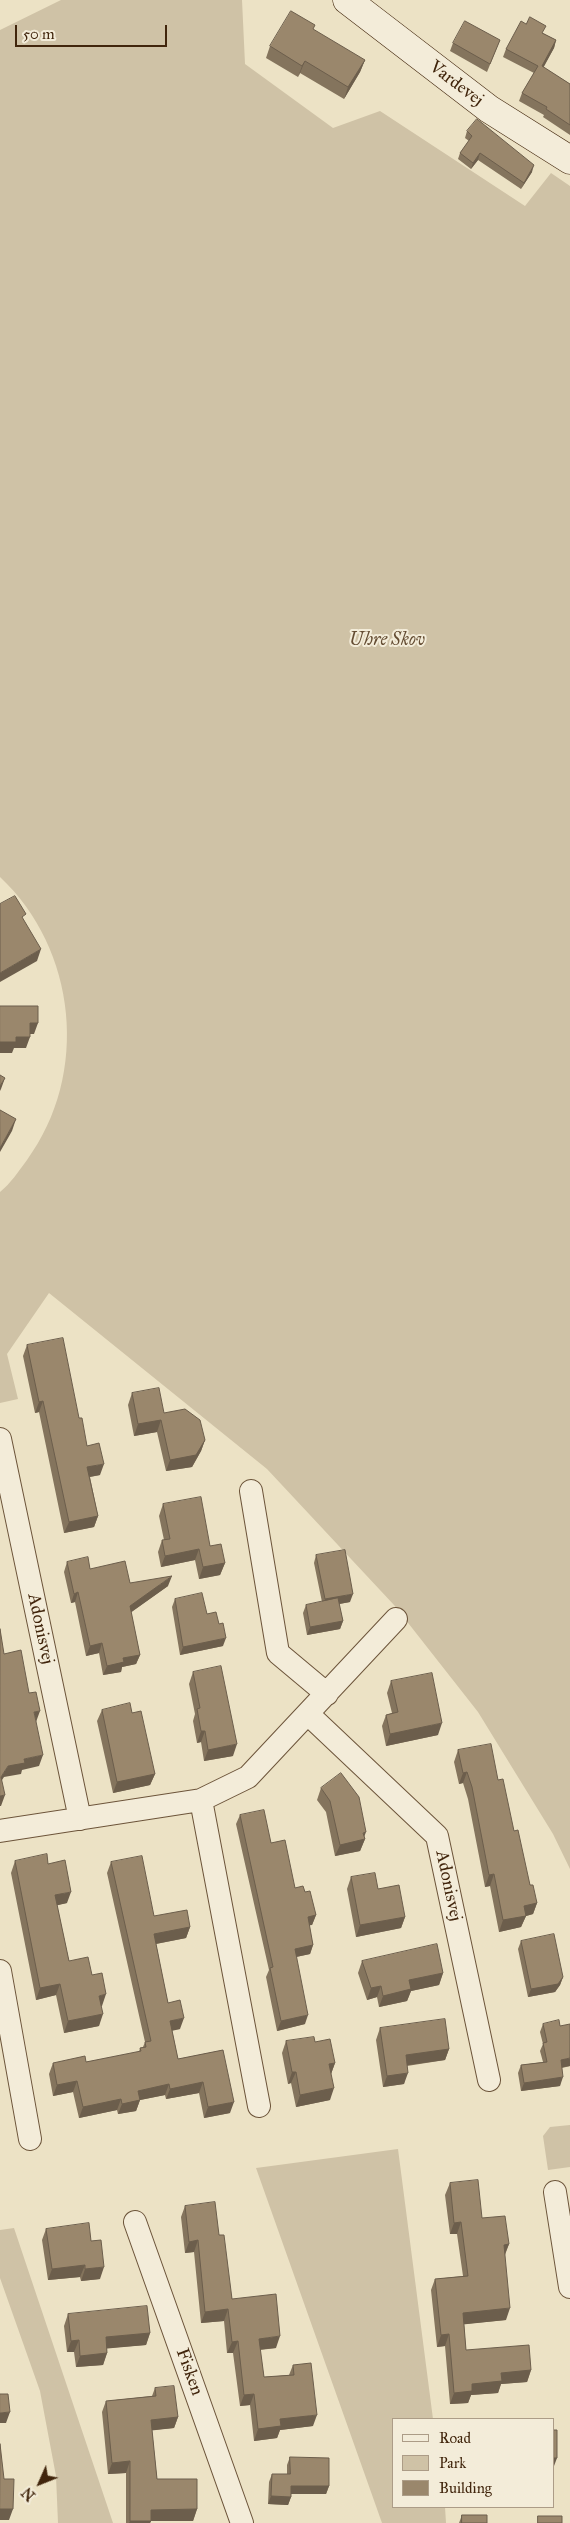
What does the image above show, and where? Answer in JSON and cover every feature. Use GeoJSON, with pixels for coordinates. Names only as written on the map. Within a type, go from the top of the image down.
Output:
{"type":"FeatureCollection","features":[{"type":"Feature","properties":{"kind":"street","name":"Vardevej"},"geometry":{"type":"LineString","coordinates":[[347,0],[489,109],[570,160]]}},
{"type":"Feature","properties":{"kind":"street","name":"Adonisvej"},"geometry":{"type":"LineString","coordinates":[[0,1439],[80,1819]]}},
{"type":"Feature","properties":{"kind":"street"},"geometry":{"type":"LineString","coordinates":[[251,1491],[278,1653],[327,1694]]}},
{"type":"Feature","properties":{"kind":"street"},"geometry":{"type":"LineString","coordinates":[[0,1831],[201,1800],[248,1777],[396,1619]]}},
{"type":"Feature","properties":{"kind":"street","name":"Adonisvej"},"geometry":{"type":"LineString","coordinates":[[308,1714],[437,1836],[489,2080]]}},
{"type":"Feature","properties":{"kind":"street"},"geometry":{"type":"LineString","coordinates":[[201,1800],[259,2106]]}},
{"type":"Feature","properties":{"kind":"street"},"geometry":{"type":"LineString","coordinates":[[0,1971],[30,2140]]}},
{"type":"Feature","properties":{"kind":"street"},"geometry":{"type":"LineString","coordinates":[[554,2192],[570,2287]]}},
{"type":"Feature","properties":{"kind":"street","name":"Fisken"},"geometry":{"type":"LineString","coordinates":[[135,2222],[242,2523]]}},
{"type":"Feature","properties":{"kind":"green space","name":"Uhre Skov"},"geometry":{"type":"Polygon","coordinates":[[[61,0],[242,0],[245,64],[333,128],[380,111],[525,206],[551,173],[570,186],[570,1869],[553,1834],[478,1712],[394,1605],[267,1469],[49,1293],[7,1354],[18,1399],[0,1403],[0,1192],[27,1160],[47,1126],[60,1090],[66,1052],[66,1013],[59,976],[46,940],[26,906],[0,877],[0,30],[61,0]]]}},
{"type":"Feature","properties":{"kind":"green space"},"geometry":{"type":"Polygon","coordinates":[[[570,2125],[570,2167],[548,2170],[543,2136],[550,2127],[570,2125]]]}},
{"type":"Feature","properties":{"kind":"green space"},"geometry":{"type":"Polygon","coordinates":[[[398,2149],[433,2418],[392,2418],[392,2508],[445,2508],[446,2523],[382,2523],[256,2168],[398,2149]]]}},
{"type":"Feature","properties":{"kind":"green space"},"geometry":{"type":"Polygon","coordinates":[[[14,2228],[113,2523],[58,2523],[56,2476],[40,2391],[0,2278],[0,2230],[14,2228]]]}},
{"type":"Feature","properties":{"kind":"building"},"geometry":{"type":"Polygon","coordinates":[[[291,11],[315,25],[313,29],[365,60],[348,87],[305,61],[302,66],[270,46],[291,11]]]}},
{"type":"Feature","properties":{"kind":"building"},"geometry":{"type":"Polygon","coordinates":[[[530,17],[546,26],[542,33],[556,40],[542,66],[570,84],[570,125],[546,109],[547,107],[522,93],[538,66],[506,49],[521,21],[526,24],[530,17]]]}},
{"type":"Feature","properties":{"kind":"building"},"geometry":{"type":"Polygon","coordinates":[[[465,21],[500,40],[490,64],[453,43],[465,21]]]}},
{"type":"Feature","properties":{"kind":"building"},"geometry":{"type":"Polygon","coordinates":[[[477,119],[534,165],[524,183],[480,153],[473,163],[460,153],[472,136],[467,131],[477,119]]]}},
{"type":"Feature","properties":{"kind":"building"},"geometry":{"type":"Polygon","coordinates":[[[15,896],[26,914],[22,917],[41,949],[0,973],[0,904],[15,896]]]}},
{"type":"Feature","properties":{"kind":"building"},"geometry":{"type":"Polygon","coordinates":[[[0,1006],[38,1006],[38,1023],[30,1023],[30,1037],[16,1037],[16,1042],[0,1042],[0,1006]]]}},
{"type":"Feature","properties":{"kind":"building"},"geometry":{"type":"Polygon","coordinates":[[[0,1075],[5,1078],[0,1086],[0,1075]]]}},
{"type":"Feature","properties":{"kind":"building"},"geometry":{"type":"Polygon","coordinates":[[[0,1110],[16,1119],[0,1148],[0,1110]]]}},
{"type":"Feature","properties":{"kind":"building"},"geometry":{"type":"Polygon","coordinates":[[[63,1338],[79,1418],[82,1418],[87,1446],[99,1443],[104,1464],[87,1467],[98,1516],[69,1522],[43,1401],[39,1402],[27,1345],[63,1338]]]}},
{"type":"Feature","properties":{"kind":"building"},"geometry":{"type":"Polygon","coordinates":[[[159,1388],[164,1413],[185,1409],[200,1420],[205,1440],[196,1455],[170,1460],[161,1420],[138,1424],[132,1393],[159,1388]]]}},
{"type":"Feature","properties":{"kind":"building"},"geometry":{"type":"Polygon","coordinates":[[[201,1497],[210,1546],[221,1544],[225,1563],[203,1567],[199,1549],[165,1556],[162,1540],[170,1539],[163,1504],[201,1497]]]}},
{"type":"Feature","properties":{"kind":"building"},"geometry":{"type":"Polygon","coordinates":[[[345,1550],[353,1594],[325,1599],[316,1555],[345,1550]]]}},
{"type":"Feature","properties":{"kind":"building"},"geometry":{"type":"Polygon","coordinates":[[[88,1557],[90,1569],[125,1561],[130,1583],[172,1576],[130,1606],[140,1655],[123,1658],[124,1662],[107,1666],[102,1643],[90,1646],[78,1592],[74,1594],[67,1562],[88,1557]]]}},
{"type":"Feature","properties":{"kind":"building"},"geometry":{"type":"Polygon","coordinates":[[[202,1593],[207,1614],[216,1612],[219,1624],[223,1623],[226,1638],[183,1647],[175,1599],[202,1593]]]}},
{"type":"Feature","properties":{"kind":"building"},"geometry":{"type":"Polygon","coordinates":[[[338,1598],[343,1621],[310,1627],[306,1605],[338,1598]]]}},
{"type":"Feature","properties":{"kind":"building"},"geometry":{"type":"Polygon","coordinates":[[[0,1629],[4,1654],[21,1650],[29,1693],[36,1692],[40,1711],[34,1712],[43,1755],[24,1759],[25,1763],[8,1766],[1,1777],[5,1795],[0,1796],[0,1629]]]}},
{"type":"Feature","properties":{"kind":"building"},"geometry":{"type":"Polygon","coordinates":[[[221,1666],[237,1744],[208,1750],[205,1731],[201,1731],[197,1709],[200,1708],[193,1672],[221,1666]]]}},
{"type":"Feature","properties":{"kind":"building"},"geometry":{"type":"Polygon","coordinates":[[[432,1673],[442,1723],[390,1734],[386,1715],[398,1712],[391,1681],[432,1673]]]}},
{"type":"Feature","properties":{"kind":"building"},"geometry":{"type":"Polygon","coordinates":[[[130,1703],[132,1713],[141,1711],[155,1774],[117,1782],[102,1710],[130,1703]]]}},
{"type":"Feature","properties":{"kind":"building"},"geometry":{"type":"Polygon","coordinates":[[[491,1744],[498,1780],[503,1779],[514,1831],[518,1830],[530,1885],[533,1885],[537,1903],[524,1906],[526,1916],[503,1920],[494,1874],[489,1875],[472,1787],[467,1772],[463,1773],[458,1750],[491,1744]]]}},
{"type":"Feature","properties":{"kind":"building"},"geometry":{"type":"Polygon","coordinates":[[[341,1773],[359,1797],[366,1832],[363,1833],[365,1839],[340,1845],[330,1801],[321,1788],[341,1773]]]}},
{"type":"Feature","properties":{"kind":"building"},"geometry":{"type":"Polygon","coordinates":[[[264,1810],[271,1843],[285,1840],[295,1888],[303,1886],[305,1892],[310,1891],[316,1915],[308,1917],[313,1945],[295,1949],[308,2015],[281,2021],[270,1968],[273,1967],[240,1815],[264,1810]]]}},
{"type":"Feature","properties":{"kind":"building"},"geometry":{"type":"Polygon","coordinates":[[[47,1854],[48,1864],[65,1860],[71,1892],[55,1895],[69,1961],[88,1957],[92,1975],[102,1973],[106,1994],[99,1996],[103,2014],[68,2021],[60,1984],[40,1988],[15,1861],[47,1854]]]}},
{"type":"Feature","properties":{"kind":"building"},"geometry":{"type":"Polygon","coordinates":[[[142,1856],[154,1916],[187,1910],[190,1927],[154,1934],[168,2003],[180,2000],[184,2018],[170,2021],[178,2059],[223,2050],[234,2102],[208,2107],[203,2082],[170,2089],[169,2084],[138,2091],[140,2100],[122,2104],[121,2099],[83,2107],[77,2081],[57,2085],[53,2063],[85,2056],[86,2062],[141,2051],[140,2048],[146,2047],[145,2042],[151,2041],[111,1862],[142,1856]]]}},
{"type":"Feature","properties":{"kind":"building"},"geometry":{"type":"Polygon","coordinates":[[[375,1873],[378,1889],[399,1885],[405,1917],[360,1925],[351,1877],[375,1873]]]}},
{"type":"Feature","properties":{"kind":"building"},"geometry":{"type":"Polygon","coordinates":[[[554,1934],[563,1977],[558,1984],[531,1989],[521,1941],[554,1934]]]}},
{"type":"Feature","properties":{"kind":"building"},"geometry":{"type":"Polygon","coordinates":[[[437,1944],[443,1973],[409,1980],[411,1989],[383,1996],[381,1986],[371,1988],[362,1961],[437,1944]]]}},
{"type":"Feature","properties":{"kind":"building"},"geometry":{"type":"Polygon","coordinates":[[[445,2019],[449,2049],[406,2055],[408,2073],[387,2076],[380,2028],[445,2019]]]}},
{"type":"Feature","properties":{"kind":"building"},"geometry":{"type":"Polygon","coordinates":[[[559,2020],[560,2026],[570,2024],[570,2058],[561,2060],[563,2077],[524,2083],[521,2065],[547,2062],[543,2043],[547,2042],[543,2024],[559,2020]]]}},
{"type":"Feature","properties":{"kind":"building"},"geometry":{"type":"Polygon","coordinates":[[[314,2037],[315,2042],[330,2039],[335,2063],[329,2064],[334,2088],[300,2095],[296,2072],[292,2072],[286,2041],[314,2037]]]}},
{"type":"Feature","properties":{"kind":"building"},"geometry":{"type":"Polygon","coordinates":[[[478,2180],[482,2218],[505,2216],[509,2244],[504,2245],[510,2308],[463,2313],[466,2350],[529,2345],[531,2370],[501,2373],[502,2381],[472,2384],[472,2391],[454,2393],[449,2334],[441,2335],[435,2279],[468,2276],[461,2222],[454,2223],[450,2183],[478,2180]]]}},
{"type":"Feature","properties":{"kind":"building"},"geometry":{"type":"Polygon","coordinates":[[[215,2202],[219,2235],[224,2235],[232,2299],[276,2294],[280,2336],[259,2339],[264,2377],[294,2375],[293,2365],[311,2363],[317,2415],[280,2419],[281,2426],[258,2429],[254,2394],[244,2395],[238,2341],[232,2342],[228,2309],[205,2312],[198,2240],[189,2242],[185,2206],[215,2202]]]}},
{"type":"Feature","properties":{"kind":"building"},"geometry":{"type":"Polygon","coordinates":[[[89,2223],[91,2241],[101,2240],[104,2267],[85,2269],[85,2265],[52,2269],[46,2229],[89,2223]]]}},
{"type":"Feature","properties":{"kind":"building"},"geometry":{"type":"Polygon","coordinates":[[[147,2306],[150,2333],[106,2337],[107,2353],[80,2356],[79,2340],[71,2341],[68,2314],[147,2306]]]}},
{"type":"Feature","properties":{"kind":"building"},"geometry":{"type":"Polygon","coordinates":[[[174,2386],[178,2417],[151,2420],[157,2479],[197,2479],[197,2509],[151,2510],[151,2521],[130,2521],[130,2461],[112,2463],[106,2401],[156,2396],[155,2388],[174,2386]]]}},
{"type":"Feature","properties":{"kind":"building"},"geometry":{"type":"Polygon","coordinates":[[[0,2394],[8,2394],[10,2412],[0,2413],[0,2394]]]}},
{"type":"Feature","properties":{"kind":"building"},"geometry":{"type":"Polygon","coordinates":[[[555,2430],[557,2430],[557,2458],[555,2458],[555,2430]]]}},
{"type":"Feature","properties":{"kind":"building"},"geometry":{"type":"Polygon","coordinates":[[[0,2444],[4,2479],[14,2479],[13,2509],[0,2509],[0,2444]]]}},
{"type":"Feature","properties":{"kind":"building"},"geometry":{"type":"Polygon","coordinates":[[[290,2457],[329,2458],[329,2486],[291,2486],[291,2497],[271,2496],[272,2474],[290,2474],[290,2457]]]}},
{"type":"Feature","properties":{"kind":"building"},"geometry":{"type":"Polygon","coordinates":[[[462,2515],[487,2515],[487,2523],[462,2523],[462,2515]]]}},
{"type":"Feature","properties":{"kind":"building"},"geometry":{"type":"Polygon","coordinates":[[[538,2516],[562,2516],[562,2523],[538,2523],[538,2516]]]}}]}
